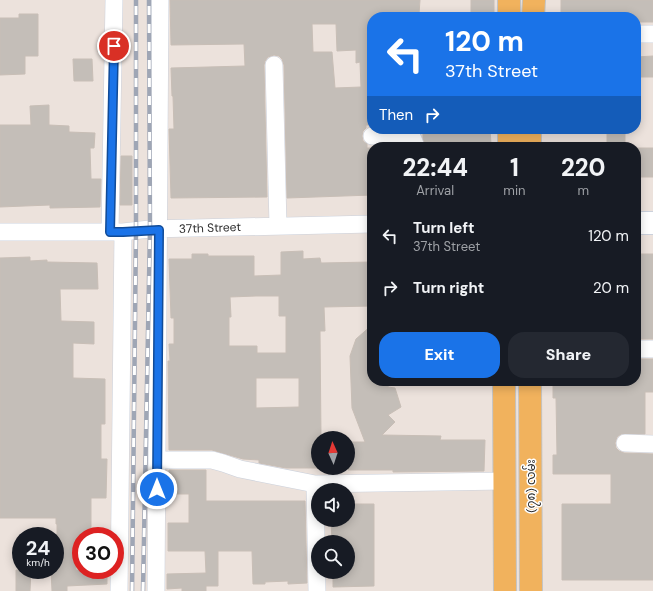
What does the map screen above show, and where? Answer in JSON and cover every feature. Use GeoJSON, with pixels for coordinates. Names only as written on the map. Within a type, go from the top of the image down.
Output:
{"type":"FeatureCollection","features":[{"type":"Feature","properties":{"kind":"main road"},"geometry":{"type":"LineString","coordinates":[[509,0],[509,12]]}},
{"type":"Feature","properties":{"kind":"main road"},"geometry":{"type":"LineString","coordinates":[[533,12],[534,0]]}},
{"type":"Feature","properties":{"kind":"main road"},"geometry":{"type":"LineString","coordinates":[[504,386],[505,591]]}},
{"type":"Feature","properties":{"kind":"main road","name":"(၇၈) လမ်း"},"geometry":{"type":"LineString","coordinates":[[530,386],[531,591]]}},
{"type":"Feature","properties":{"kind":"street"},"geometry":{"type":"LineString","coordinates":[[114,0],[117,232],[118,591]]}},
{"type":"Feature","properties":{"kind":"street"},"geometry":{"type":"LineString","coordinates":[[156,591],[160,0]]}},
{"type":"Feature","properties":{"kind":"street"},"geometry":{"type":"LineString","coordinates":[[641,34],[653,34]]}},
{"type":"Feature","properties":{"kind":"street"},"geometry":{"type":"LineString","coordinates":[[274,65],[278,226]]}},
{"type":"Feature","properties":{"kind":"street"},"geometry":{"type":"LineString","coordinates":[[372,136],[408,134],[414,142]]}},
{"type":"Feature","properties":{"kind":"street"},"geometry":{"type":"LineString","coordinates":[[641,223],[653,223]]}},
{"type":"Feature","properties":{"kind":"street","name":"37th Street"},"geometry":{"type":"LineString","coordinates":[[0,232],[117,232],[367,224]]}},
{"type":"Feature","properties":{"kind":"street"},"geometry":{"type":"LineString","coordinates":[[641,349],[653,349]]}},
{"type":"Feature","properties":{"kind":"street"},"geometry":{"type":"LineString","coordinates":[[624,443],[653,444]]}},
{"type":"Feature","properties":{"kind":"street"},"geometry":{"type":"LineString","coordinates":[[157,460],[212,460],[240,469],[311,483]]}},
{"type":"Feature","properties":{"kind":"street"},"geometry":{"type":"LineString","coordinates":[[355,483],[505,481]]}},
{"type":"Feature","properties":{"kind":"street"},"geometry":{"type":"LineString","coordinates":[[316,527],[317,591]]}},
{"type":"Feature","properties":{"kind":"building"},"geometry":{"type":"Polygon","coordinates":[[[170,0],[420,0],[419,12],[367,12],[367,125],[362,136],[363,141],[367,144],[367,195],[287,198],[284,65],[279,56],[274,55],[268,57],[264,65],[267,197],[171,198],[169,129],[174,129],[171,68],[245,66],[244,44],[171,45],[170,0]],[[312,24],[313,52],[332,52],[335,88],[361,87],[360,62],[356,63],[356,50],[337,51],[336,24],[312,24]]]}},
{"type":"Feature","properties":{"kind":"building"},"geometry":{"type":"Polygon","coordinates":[[[471,0],[494,0],[494,12],[471,12],[471,0]]]}},
{"type":"Feature","properties":{"kind":"building"},"geometry":{"type":"Polygon","coordinates":[[[561,0],[653,0],[653,22],[641,22],[641,12],[561,12],[561,0]]]}},
{"type":"Feature","properties":{"kind":"building"},"geometry":{"type":"Polygon","coordinates":[[[19,14],[38,14],[38,56],[25,56],[25,74],[0,75],[0,18],[19,18],[19,14]]]}},
{"type":"Feature","properties":{"kind":"building"},"geometry":{"type":"Polygon","coordinates":[[[653,56],[653,77],[641,77],[641,57],[653,56]]]}},
{"type":"Feature","properties":{"kind":"building"},"geometry":{"type":"Polygon","coordinates":[[[73,59],[92,59],[93,81],[74,81],[73,59]]]}},
{"type":"Feature","properties":{"kind":"building"},"geometry":{"type":"Polygon","coordinates":[[[49,105],[49,125],[69,126],[69,132],[95,133],[94,148],[90,148],[91,179],[101,179],[100,207],[50,208],[50,205],[0,207],[0,125],[31,125],[30,106],[49,105]]]}},
{"type":"Feature","properties":{"kind":"building"},"geometry":{"type":"Polygon","coordinates":[[[423,134],[490,134],[491,142],[424,142],[423,134]]]}},
{"type":"Feature","properties":{"kind":"building"},"geometry":{"type":"Polygon","coordinates":[[[607,134],[625,134],[625,142],[607,142],[607,134]]]}},
{"type":"Feature","properties":{"kind":"building"},"geometry":{"type":"Polygon","coordinates":[[[641,148],[653,148],[653,177],[641,177],[641,148]]]}},
{"type":"Feature","properties":{"kind":"building"},"geometry":{"type":"Polygon","coordinates":[[[121,156],[132,156],[132,205],[120,205],[121,156]]]}},
{"type":"Feature","properties":{"kind":"building"},"geometry":{"type":"Polygon","coordinates":[[[303,251],[303,259],[320,258],[321,263],[367,262],[367,306],[324,307],[325,331],[320,331],[321,431],[311,431],[311,468],[286,468],[259,463],[259,460],[243,459],[212,450],[169,450],[168,361],[170,361],[169,344],[174,344],[174,318],[171,318],[169,259],[192,259],[192,254],[208,254],[208,256],[254,256],[254,276],[281,275],[281,252],[303,251]],[[279,296],[230,297],[231,317],[229,317],[229,346],[257,346],[257,353],[286,353],[286,316],[279,316],[279,296]],[[256,378],[256,408],[299,407],[299,378],[256,378]]]}},
{"type":"Feature","properties":{"kind":"building"},"geometry":{"type":"Polygon","coordinates":[[[641,254],[653,254],[653,339],[641,339],[641,254]]]}},
{"type":"Feature","properties":{"kind":"building"},"geometry":{"type":"Polygon","coordinates":[[[30,257],[30,261],[47,260],[47,262],[97,263],[98,289],[60,289],[61,321],[94,322],[94,344],[73,343],[73,378],[105,379],[105,424],[101,424],[101,459],[107,459],[106,498],[91,498],[91,527],[72,527],[72,579],[107,579],[107,584],[67,586],[67,591],[52,591],[51,579],[64,579],[64,527],[57,527],[56,518],[0,518],[0,258],[30,257]]]}},
{"type":"Feature","properties":{"kind":"building"},"geometry":{"type":"Polygon","coordinates":[[[367,329],[367,386],[388,386],[395,388],[401,407],[388,415],[395,422],[382,435],[441,436],[440,440],[485,440],[484,471],[393,472],[393,470],[355,470],[355,442],[365,442],[352,408],[350,356],[356,339],[367,329]]]}},
{"type":"Feature","properties":{"kind":"building"},"geometry":{"type":"Polygon","coordinates":[[[641,359],[653,359],[653,392],[645,392],[645,434],[621,434],[617,437],[615,443],[616,448],[624,453],[653,454],[653,580],[562,580],[562,504],[611,504],[611,474],[553,474],[553,455],[557,455],[556,398],[553,398],[553,386],[641,386],[641,359]]]}},
{"type":"Feature","properties":{"kind":"building"},"geometry":{"type":"Polygon","coordinates":[[[169,470],[206,470],[206,501],[305,501],[307,583],[288,584],[288,581],[253,584],[252,551],[218,551],[218,586],[206,586],[206,591],[182,591],[182,588],[167,589],[167,574],[206,573],[205,551],[168,551],[168,523],[189,523],[189,494],[169,494],[169,470]]]}},
{"type":"Feature","properties":{"kind":"building"},"geometry":{"type":"Polygon","coordinates":[[[355,504],[374,504],[374,586],[333,587],[333,579],[355,579],[355,535],[332,535],[331,527],[355,527],[355,504]]]}},
{"type":"Feature","properties":{"kind":"building"},"geometry":{"type":"Polygon","coordinates":[[[16,579],[31,579],[30,591],[16,591],[16,579]]]}},
{"type":"Feature","properties":{"kind":"railway"},"geometry":{"type":"LineString","coordinates":[[132,591],[136,231],[136,0]]}},
{"type":"Feature","properties":{"kind":"railway"},"geometry":{"type":"LineString","coordinates":[[143,591],[150,229],[149,0]]}},
{"type":"Feature","properties":{"kind":"route"},"geometry":{"type":"LineString","coordinates":[[114,46],[110,232],[159,230],[157,489]]}}]}
